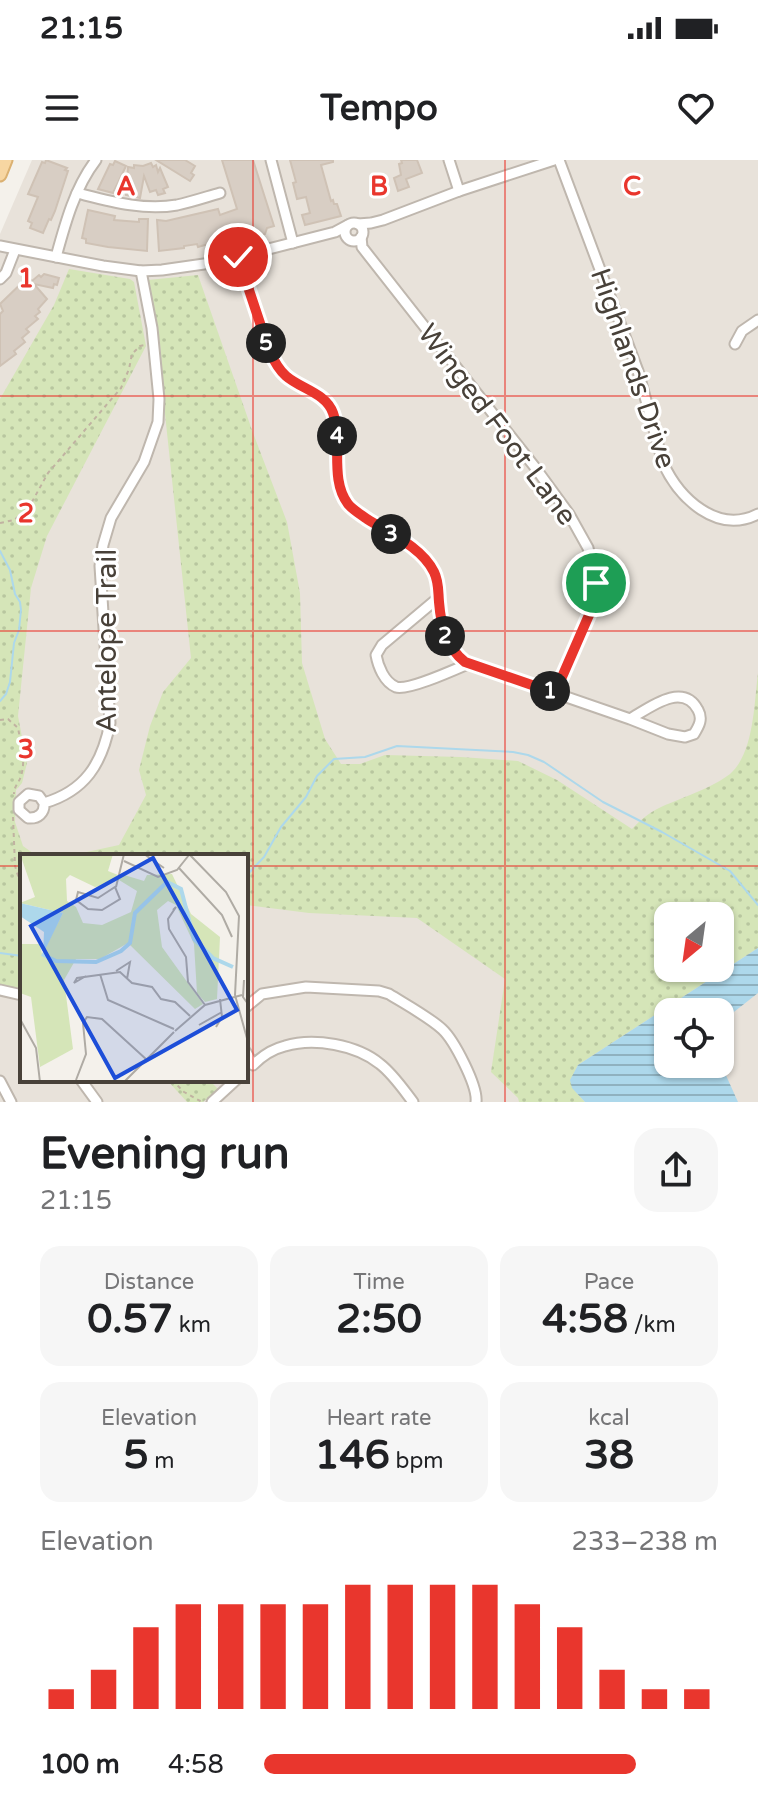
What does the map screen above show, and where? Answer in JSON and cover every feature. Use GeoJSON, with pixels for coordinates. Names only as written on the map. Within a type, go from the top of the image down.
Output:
{"type":"FeatureCollection","features":[{"type":"Feature","properties":{"kind":"main road"},"geometry":{"type":"LineString","coordinates":[[0,175],[6,160]]}},
{"type":"Feature","properties":{"kind":"street"},"geometry":{"type":"LineString","coordinates":[[56,257],[77,193],[96,160]]}},
{"type":"Feature","properties":{"kind":"street"},"geometry":{"type":"LineString","coordinates":[[271,160],[293,243]]}},
{"type":"Feature","properties":{"kind":"street"},"geometry":{"type":"LineString","coordinates":[[449,160],[459,191]]}},
{"type":"Feature","properties":{"kind":"street"},"geometry":{"type":"LineString","coordinates":[[0,246],[141,271],[190,267],[325,234],[355,233],[371,223],[459,191],[556,160]]}},
{"type":"Feature","properties":{"kind":"street","name":"Highlands Drive"},"geometry":{"type":"LineString","coordinates":[[556,160],[638,371],[667,473],[694,505],[710,515],[738,520],[758,514]]}},
{"type":"Feature","properties":{"kind":"street"},"geometry":{"type":"LineString","coordinates":[[77,193],[118,204],[159,207],[220,193]]}},
{"type":"Feature","properties":{"kind":"street","name":"Winged Foot Lane"},"geometry":{"type":"LineString","coordinates":[[355,233],[362,247],[558,498],[588,548],[596,583],[596,599],[555,693]]}},
{"type":"Feature","properties":{"kind":"street"},"geometry":{"type":"LineString","coordinates":[[0,279],[6,273],[15,250]]}},
{"type":"Feature","properties":{"kind":"street"},"geometry":{"type":"LineString","coordinates":[[238,257],[276,363],[289,378],[321,397],[333,413],[340,485],[347,502],[352,509],[418,552],[434,572],[439,586],[441,626],[458,656],[668,734],[685,737],[694,734],[701,716],[690,701],[674,697],[630,719]]}},
{"type":"Feature","properties":{"kind":"street","name":"Antelope Trail"},"geometry":{"type":"LineString","coordinates":[[44,803],[62,797],[91,773],[106,745],[110,723],[100,566],[103,545],[111,518],[144,462],[158,422],[159,399],[153,341],[141,271]]}},
{"type":"Feature","properties":{"kind":"street"},"geometry":{"type":"LineString","coordinates":[[735,344],[742,331],[758,320]]}},
{"type":"Feature","properties":{"kind":"street"},"geometry":{"type":"LineString","coordinates":[[438,598],[382,645],[376,655],[380,669],[391,684],[401,688],[470,663]]}},
{"type":"Feature","properties":{"kind":"street"},"geometry":{"type":"LineString","coordinates":[[248,1005],[262,994],[306,987],[389,994],[444,1030],[473,1079],[476,1102]]}},
{"type":"Feature","properties":{"kind":"street"},"geometry":{"type":"LineString","coordinates":[[0,990],[20,995]]}},
{"type":"Feature","properties":{"kind":"street"},"geometry":{"type":"LineString","coordinates":[[249,1068],[263,1056],[284,1046],[315,1043],[346,1048],[365,1054],[381,1064],[413,1102]]}},
{"type":"Feature","properties":{"kind":"street"},"geometry":{"type":"LineString","coordinates":[[0,1081],[11,1102]]}},
{"type":"Feature","properties":{"kind":"street"},"geometry":{"type":"LineString","coordinates":[[82,1082],[97,1102]]}},
{"type":"Feature","properties":{"kind":"street"},"geometry":{"type":"LineString","coordinates":[[212,1102],[234,1082]]}},
{"type":"Feature","properties":{"kind":"path"},"geometry":{"type":"LineString","coordinates":[[0,523],[14,520],[28,509],[48,473],[121,388],[132,354],[140,346],[153,341]]}},
{"type":"Feature","properties":{"kind":"path"},"geometry":{"type":"LineString","coordinates":[[174,1082],[202,1102]]}},
{"type":"Feature","properties":{"kind":"shaded area"},"geometry":{"type":"Polygon","coordinates":[[[32,160],[758,160],[758,1102],[0,1102],[0,234],[32,160]]]}},
{"type":"Feature","properties":{"kind":"green space"},"geometry":{"type":"Polygon","coordinates":[[[69,269],[130,279],[134,282],[146,346],[47,536],[31,588],[18,716],[27,763],[22,783],[16,790],[15,822],[23,846],[34,854],[20,854],[20,989],[0,984],[0,399],[54,305],[69,269]]]}},
{"type":"Feature","properties":{"kind":"green space"},"geometry":{"type":"Polygon","coordinates":[[[198,275],[287,522],[300,593],[302,663],[325,739],[341,764],[360,764],[385,755],[518,761],[557,780],[632,829],[657,809],[720,781],[738,765],[752,727],[758,673],[758,948],[734,964],[734,902],[654,902],[654,982],[706,982],[681,998],[654,998],[654,1016],[578,1065],[572,1085],[585,1102],[519,1102],[491,1072],[505,979],[417,918],[309,913],[248,905],[248,854],[77,854],[119,845],[146,795],[139,770],[150,726],[163,692],[191,658],[160,344],[148,280],[198,275]]]}},
{"type":"Feature","properties":{"kind":"green space"},"geometry":{"type":"Polygon","coordinates":[[[169,1082],[211,1082],[218,1089],[203,1102],[187,1102],[169,1082]]]}},
{"type":"Feature","properties":{"kind":"water"},"geometry":{"type":"Polygon","coordinates":[[[758,948],[758,993],[734,1012],[734,998],[681,998],[706,982],[734,982],[734,964],[758,948]]]}},
{"type":"Feature","properties":{"kind":"water"},"geometry":{"type":"Polygon","coordinates":[[[654,1016],[654,1078],[727,1078],[738,1102],[585,1102],[572,1088],[570,1080],[578,1065],[654,1016]]]}},
{"type":"Feature","properties":{"kind":"building"},"geometry":{"type":"Polygon","coordinates":[[[46,160],[68,171],[55,211],[43,233],[30,228],[32,223],[28,221],[38,197],[28,194],[42,162],[46,160]]]}},
{"type":"Feature","properties":{"kind":"building"},"geometry":{"type":"Polygon","coordinates":[[[156,160],[185,160],[195,166],[191,173],[194,175],[190,181],[156,160]]]}},
{"type":"Feature","properties":{"kind":"building"},"geometry":{"type":"Polygon","coordinates":[[[222,160],[253,160],[274,226],[267,228],[265,234],[247,239],[240,235],[198,247],[197,244],[159,251],[157,220],[166,221],[218,209],[220,215],[237,209],[222,160]]]}},
{"type":"Feature","properties":{"kind":"building"},"geometry":{"type":"Polygon","coordinates":[[[290,160],[333,160],[321,165],[331,201],[337,204],[341,216],[305,225],[302,215],[310,213],[306,197],[297,199],[290,160]]]}},
{"type":"Feature","properties":{"kind":"building"},"geometry":{"type":"Polygon","coordinates":[[[401,160],[417,160],[422,173],[406,179],[409,187],[398,191],[394,178],[401,175],[401,160]]]}},
{"type":"Feature","properties":{"kind":"building"},"geometry":{"type":"Polygon","coordinates":[[[115,161],[126,166],[113,193],[98,189],[110,164],[113,165],[115,161]]]}},
{"type":"Feature","properties":{"kind":"building"},"geometry":{"type":"Polygon","coordinates":[[[151,163],[153,167],[156,165],[158,172],[160,168],[168,187],[163,189],[165,193],[158,195],[156,190],[150,192],[144,176],[140,198],[126,195],[128,167],[151,163]]]}},
{"type":"Feature","properties":{"kind":"building"},"geometry":{"type":"Polygon","coordinates":[[[88,210],[115,216],[114,220],[139,222],[139,219],[148,219],[147,251],[86,243],[86,239],[82,238],[88,210]]]}},
{"type":"Feature","properties":{"kind":"building"},"geometry":{"type":"Polygon","coordinates":[[[44,274],[59,278],[57,285],[54,284],[53,288],[34,284],[47,299],[38,309],[40,312],[35,316],[38,319],[26,329],[29,332],[22,338],[25,342],[14,351],[16,354],[0,366],[0,314],[3,311],[0,304],[28,277],[32,281],[44,274]]]}},
{"type":"Feature","properties":{"kind":"waterway"},"geometry":{"type":"LineString","coordinates":[[0,551],[10,570],[21,610],[10,682],[0,701]]}},
{"type":"Feature","properties":{"kind":"waterway"},"geometry":{"type":"LineString","coordinates":[[248,874],[264,857],[317,776],[334,759],[365,757],[397,746],[513,752],[544,762],[603,802],[730,871],[758,905]]}},
{"type":"Feature","properties":{"kind":"waterway"},"geometry":{"type":"LineString","coordinates":[[0,953],[20,956]]}},
{"type":"Feature","properties":{"kind":"route"},"geometry":{"type":"LineString","coordinates":[[238,257],[276,363],[289,378],[321,397],[333,413],[342,495],[352,509],[418,552],[428,563],[439,586],[441,626],[458,656],[465,662],[555,693],[596,599],[596,583]]}}]}
